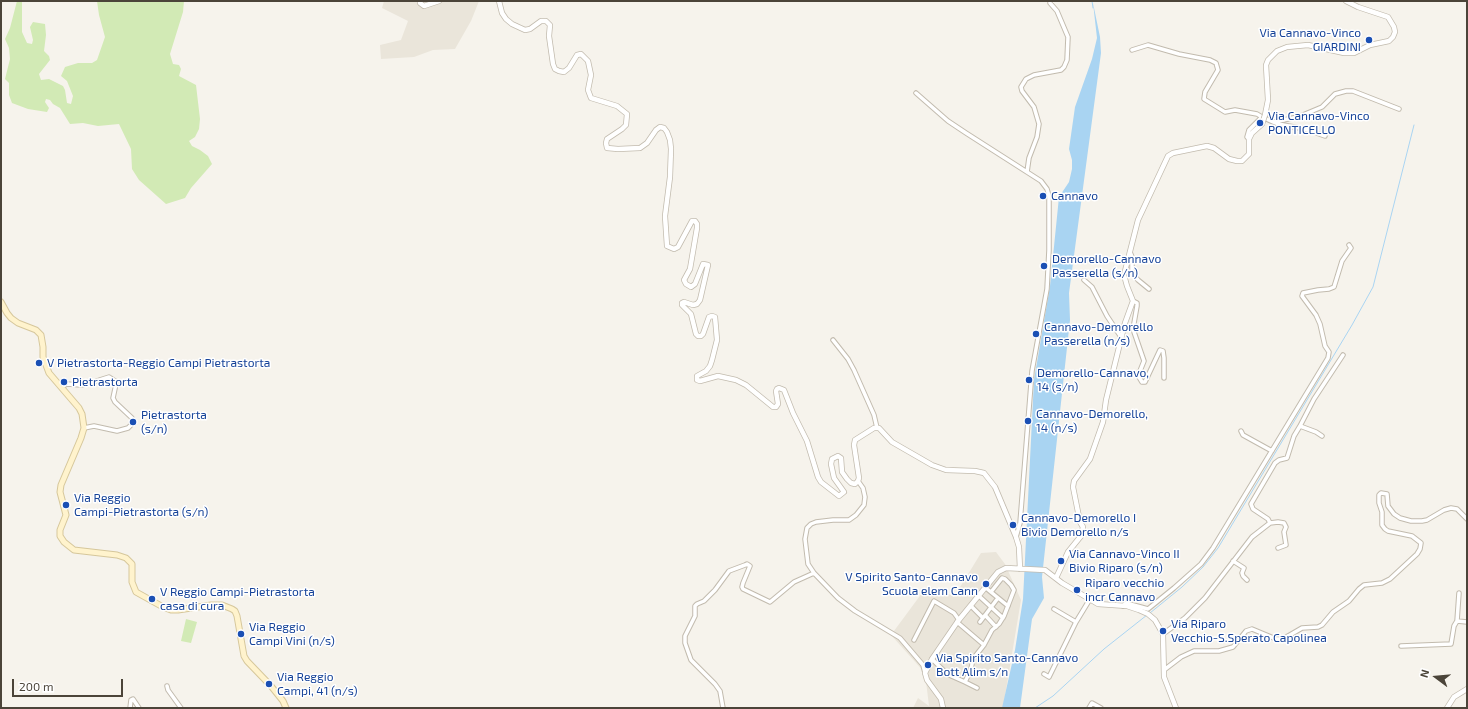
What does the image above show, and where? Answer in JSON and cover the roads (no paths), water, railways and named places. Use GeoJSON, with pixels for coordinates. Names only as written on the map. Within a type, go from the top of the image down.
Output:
{"type":"FeatureCollection","features":[{"type":"Feature","properties":{"kind":"main road"},"geometry":{"type":"LineString","coordinates":[[1,302],[6,313],[11,318],[18,323],[36,330],[41,335],[45,364],[49,373],[79,408],[82,414],[84,428],[60,492],[66,514],[60,530],[60,536],[64,542],[74,550],[117,555],[126,558],[132,564],[132,582],[136,592],[163,607],[171,610],[178,610],[222,605],[235,611],[244,656],[284,701],[286,708]]}},
{"type":"Feature","properties":{"kind":"street"},"geometry":{"type":"LineString","coordinates":[[420,1],[420,3],[424,6],[439,1]]}},
{"type":"Feature","properties":{"kind":"street"},"geometry":{"type":"LineString","coordinates":[[499,1],[502,13],[506,19],[512,24],[525,30],[530,29],[541,21],[546,21],[550,25],[548,36],[555,69],[564,72],[569,68],[577,55],[581,54],[588,61],[591,75],[588,90],[591,98],[617,106],[627,114],[628,119],[626,124],[622,129],[607,139],[607,148],[640,148],[647,144],[656,130],[664,128],[667,132],[671,149],[665,235],[667,246],[674,249],[678,247],[692,221],[695,221],[697,228],[692,263],[684,280],[686,284],[691,287],[695,284],[703,264],[708,265],[700,300],[697,304],[684,302],[682,303],[682,306],[691,314],[696,334],[698,336],[703,334],[709,317],[715,317],[717,340],[712,360],[710,366],[706,371],[698,376],[697,380],[700,381],[718,376],[736,380],[746,385],[773,407],[776,407],[778,404],[776,391],[778,388],[782,388],[807,441],[818,477],[821,482],[837,496],[842,495],[844,492],[843,489],[836,483],[831,464],[833,457],[838,456],[841,458],[842,472],[846,479],[854,484],[858,481]]}},
{"type":"Feature","properties":{"kind":"street"},"geometry":{"type":"LineString","coordinates":[[1027,172],[1029,158],[1037,137],[1039,124],[1034,107],[1022,91],[1021,87],[1026,79],[1034,75],[1061,70],[1067,60],[1068,38],[1057,11],[1050,1]]}},
{"type":"Feature","properties":{"kind":"street"},"geometry":{"type":"LineString","coordinates":[[1164,378],[1163,351],[1160,350],[1145,382],[1142,382],[1140,377],[1140,371],[1144,361],[1132,329],[1137,304],[1133,301],[1126,286],[1124,275],[1138,220],[1168,156],[1173,153],[1207,146],[1214,148],[1230,159],[1242,161],[1249,154],[1249,139],[1252,133],[1262,124],[1268,100],[1266,65],[1268,60],[1277,51],[1287,46],[1308,45],[1344,53],[1354,52],[1370,45],[1389,41],[1393,37],[1395,32],[1392,22],[1388,17],[1358,7],[1346,1]]}},
{"type":"Feature","properties":{"kind":"street"},"geometry":{"type":"LineString","coordinates":[[1132,50],[1148,45],[1179,54],[1210,60],[1216,63],[1218,70],[1205,92],[1204,99],[1225,112],[1235,110],[1257,114],[1278,124],[1305,128],[1325,136]]}},
{"type":"Feature","properties":{"kind":"street"},"geometry":{"type":"LineString","coordinates":[[1273,122],[1298,117],[1309,113],[1322,107],[1335,94],[1346,91],[1353,91],[1399,109]]}},
{"type":"Feature","properties":{"kind":"street"},"geometry":{"type":"LineString","coordinates":[[916,94],[948,121],[1041,181],[1047,189],[1049,196],[1047,289],[1032,371],[1020,523],[1016,537]]}},
{"type":"Feature","properties":{"kind":"street"},"geometry":{"type":"LineString","coordinates":[[1125,606],[1126,603],[1148,609],[1201,564],[1213,548],[1328,358],[1329,352],[1325,346],[1320,324],[1316,315],[1302,296],[1303,293],[1334,287],[1342,260],[1351,248],[1349,245]]}},
{"type":"Feature","properties":{"kind":"street"},"geometry":{"type":"LineString","coordinates":[[1130,252],[1132,257],[1132,273],[1149,289]]}},
{"type":"Feature","properties":{"kind":"street"},"geometry":{"type":"LineString","coordinates":[[1084,280],[1092,287],[1107,316],[1121,337]]}},
{"type":"Feature","properties":{"kind":"street"},"geometry":{"type":"LineString","coordinates":[[1056,578],[1068,552],[1081,536],[1083,527],[1080,522],[1072,487],[1074,481],[1090,459],[1103,422],[1106,400],[1121,337],[1133,301]]}},
{"type":"Feature","properties":{"kind":"street"},"geometry":{"type":"LineString","coordinates":[[833,340],[848,358],[854,370],[874,415],[877,428],[879,428],[892,442],[932,465],[951,471],[975,471],[984,473],[995,487],[1016,537],[1019,548],[1021,569]]}},
{"type":"Feature","properties":{"kind":"street"},"geometry":{"type":"LineString","coordinates":[[1270,523],[1268,519],[1253,509],[1251,504],[1275,463],[1279,460],[1288,458],[1294,436],[1314,399],[1343,355]]}},
{"type":"Feature","properties":{"kind":"street"},"geometry":{"type":"LineString","coordinates":[[61,387],[67,384],[81,385],[109,377],[115,381],[115,402],[132,418],[131,425],[128,428],[118,431],[94,426],[84,428]]}},
{"type":"Feature","properties":{"kind":"street"},"geometry":{"type":"LineString","coordinates":[[1300,426],[1322,436]]}},
{"type":"Feature","properties":{"kind":"street"},"geometry":{"type":"LineString","coordinates":[[877,428],[855,440],[854,445],[859,478],[858,481],[865,497],[864,504],[856,515],[849,520],[833,520],[811,524],[807,528],[805,539],[806,559],[814,573],[838,598],[855,611],[900,638],[923,665],[927,680],[941,699],[943,708]]}},
{"type":"Feature","properties":{"kind":"street"},"geometry":{"type":"LineString","coordinates":[[1241,431],[1243,435],[1272,451]]}},
{"type":"Feature","properties":{"kind":"street"},"geometry":{"type":"LineString","coordinates":[[1164,670],[1181,657],[1194,651],[1219,651],[1233,646],[1246,631],[1252,629],[1283,639],[1302,628],[1318,627],[1322,625],[1333,612],[1349,601],[1364,585],[1382,583],[1390,579],[1416,554],[1420,549],[1421,543],[1412,536],[1385,529],[1382,525],[1382,512],[1379,503],[1379,495],[1381,493],[1387,494],[1388,506],[1394,514],[1400,518],[1411,521],[1422,521],[1451,508],[1457,509],[1467,519]]}},
{"type":"Feature","properties":{"kind":"street"},"geometry":{"type":"LineString","coordinates":[[1163,634],[1181,622],[1200,603],[1252,537],[1270,523],[1278,522],[1284,524],[1286,527],[1284,532],[1286,545],[1278,548]]}},
{"type":"Feature","properties":{"kind":"street"},"geometry":{"type":"LineString","coordinates":[[1233,561],[1244,568],[1242,573],[1247,580]]}},
{"type":"Feature","properties":{"kind":"street"},"geometry":{"type":"LineString","coordinates":[[723,708],[720,691],[691,660],[685,644],[686,636],[695,616],[695,606],[704,601],[715,590],[729,571],[747,564],[750,566],[743,583],[743,589],[770,602],[790,585],[814,573]]}},
{"type":"Feature","properties":{"kind":"street"},"geometry":{"type":"LineString","coordinates":[[925,673],[932,659],[958,621],[1002,569],[1044,570],[1098,604],[1125,606],[1148,614],[1163,634],[1164,670],[1169,692],[1176,708]]}},
{"type":"Feature","properties":{"kind":"street"},"geometry":{"type":"LineString","coordinates":[[965,682],[971,669],[973,659],[984,645],[992,630],[1003,618],[1014,590],[1005,579],[1002,578],[991,592]]}},
{"type":"Feature","properties":{"kind":"street"},"geometry":{"type":"LineString","coordinates":[[986,588],[1008,606]]}},
{"type":"Feature","properties":{"kind":"street"},"geometry":{"type":"LineString","coordinates":[[1401,646],[1449,646],[1451,644],[1454,626],[1457,621],[1459,593]]}},
{"type":"Feature","properties":{"kind":"street"},"geometry":{"type":"LineString","coordinates":[[979,596],[1003,618]]}},
{"type":"Feature","properties":{"kind":"street"},"geometry":{"type":"LineString","coordinates":[[980,622],[998,598]]}},
{"type":"Feature","properties":{"kind":"street"},"geometry":{"type":"LineString","coordinates":[[1044,674],[1049,677],[1076,622],[1090,599]]}},
{"type":"Feature","properties":{"kind":"street"},"geometry":{"type":"LineString","coordinates":[[914,640],[934,601],[954,613],[958,621],[984,645]]}},
{"type":"Feature","properties":{"kind":"street"},"geometry":{"type":"LineString","coordinates":[[971,606],[996,626]]}},
{"type":"Feature","properties":{"kind":"street"},"geometry":{"type":"LineString","coordinates":[[1054,609],[1076,622]]}},
{"type":"Feature","properties":{"kind":"street"},"geometry":{"type":"LineString","coordinates":[[1457,621],[1467,622]]}},
{"type":"Feature","properties":{"kind":"street"},"geometry":{"type":"LineString","coordinates":[[932,659],[947,674],[977,688]]}},
{"type":"Feature","properties":{"kind":"street"},"geometry":{"type":"LineString","coordinates":[[167,686],[168,690],[181,708]]}},
{"type":"Feature","properties":{"kind":"street"},"geometry":{"type":"LineString","coordinates":[[1447,708],[1454,697],[1467,689]]}},
{"type":"Feature","properties":{"kind":"street"},"geometry":{"type":"LineString","coordinates":[[130,708],[130,700],[134,698],[139,708]]}},
{"type":"Feature","properties":{"kind":"street"},"geometry":{"type":"LineString","coordinates":[[1088,708],[1092,703],[1101,708]]}},
{"type":"Feature","properties":{"kind":"water"},"geometry":{"type":"Polygon","coordinates":[[[1093,3],[1100,37],[1101,53],[1069,293],[1070,320],[1042,577],[1044,598],[1032,619],[1020,708],[1002,708],[1015,650],[1023,599],[1034,380],[1050,286],[1059,197],[1069,182],[1072,169],[1072,160],[1069,149],[1075,107],[1092,59],[1097,38],[1093,3]]]}},
{"type":"Feature","properties":{"kind":"waterway"},"geometry":{"type":"LineString","coordinates":[[1092,1],[1093,8]]}},
{"type":"Feature","properties":{"kind":"waterway"},"geometry":{"type":"LineString","coordinates":[[1150,613],[1182,587],[1203,567],[1218,548],[1352,325],[1373,287],[1414,125]]}},
{"type":"Feature","properties":{"kind":"waterway"},"geometry":{"type":"LineString","coordinates":[[1035,708],[1053,696],[1104,649],[1147,615]]}},
{"type":"Feature","properties":{"kind":"place","name":"Via Cannavo-Vinco GIARDINI"},"geometry":{"type":"Point","coordinates":[1369,40]}},
{"type":"Feature","properties":{"kind":"place","name":"Via Cannavo-Vinco PONTICELLO"},"geometry":{"type":"Point","coordinates":[1260,123]}},
{"type":"Feature","properties":{"kind":"place","name":"Cannavo"},"geometry":{"type":"Point","coordinates":[1043,196]}},
{"type":"Feature","properties":{"kind":"place","name":"Demorello-Cannavo Passerella (s/n)"},"geometry":{"type":"Point","coordinates":[1044,266]}},
{"type":"Feature","properties":{"kind":"place","name":"Cannavo-Demorello Passerella (n/s)"},"geometry":{"type":"Point","coordinates":[1036,334]}},
{"type":"Feature","properties":{"kind":"place","name":"V Pietrastorta-Reggio Campi Pietrastorta"},"geometry":{"type":"Point","coordinates":[39,363]}},
{"type":"Feature","properties":{"kind":"place","name":"Demorello-Cannavo, 14 (s/n)"},"geometry":{"type":"Point","coordinates":[1029,380]}},
{"type":"Feature","properties":{"kind":"place","name":"Pietrastorta"},"geometry":{"type":"Point","coordinates":[64,382]}},
{"type":"Feature","properties":{"kind":"place","name":"Cannavo-Demorello, 14 (n/s)"},"geometry":{"type":"Point","coordinates":[1028,421]}},
{"type":"Feature","properties":{"kind":"place","name":"Pietrastorta (s/n)"},"geometry":{"type":"Point","coordinates":[133,422]}},
{"type":"Feature","properties":{"kind":"place","name":"Via Reggio Campi-Pietrastorta (s/n)"},"geometry":{"type":"Point","coordinates":[66,505]}},
{"type":"Feature","properties":{"kind":"place","name":"Cannavo-Demorello I Bivio Demorello n/s"},"geometry":{"type":"Point","coordinates":[1013,525]}},
{"type":"Feature","properties":{"kind":"place","name":"Via Cannavo-Vinco II Bivio Riparo (s/n)"},"geometry":{"type":"Point","coordinates":[1061,561]}},
{"type":"Feature","properties":{"kind":"place","name":"V Spirito Santo-Cannavo Scuola elem Cann"},"geometry":{"type":"Point","coordinates":[986,584]}},
{"type":"Feature","properties":{"kind":"place","name":"Riparo vecchio incr Cannavo"},"geometry":{"type":"Point","coordinates":[1077,590]}},
{"type":"Feature","properties":{"kind":"place","name":"V Reggio Campi-Pietrastorta casa di cura"},"geometry":{"type":"Point","coordinates":[152,599]}},
{"type":"Feature","properties":{"kind":"place","name":"Via Riparo Vecchio-S.Sperato Capolinea"},"geometry":{"type":"Point","coordinates":[1163,631]}},
{"type":"Feature","properties":{"kind":"place","name":"Via Reggio Campi Vini (n/s)"},"geometry":{"type":"Point","coordinates":[241,634]}},
{"type":"Feature","properties":{"kind":"place","name":"Via Spirito Santo-Cannavo Bott Alim s/n"},"geometry":{"type":"Point","coordinates":[928,665]}},
{"type":"Feature","properties":{"kind":"place","name":"Via Reggio Campi, 41 (n/s)"},"geometry":{"type":"Point","coordinates":[269,684]}}]}
